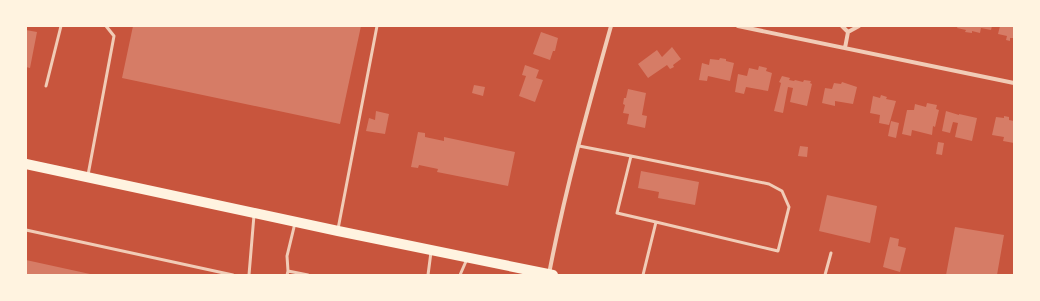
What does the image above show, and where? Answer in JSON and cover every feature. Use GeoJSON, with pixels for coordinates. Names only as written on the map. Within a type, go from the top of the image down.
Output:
{"type":"FeatureCollection","features":[{"type":"Feature","properties":{"kind":"main road"},"geometry":{"type":"LineString","coordinates":[[26,164],[551,275]]}},
{"type":"Feature","properties":{"kind":"street"},"geometry":{"type":"LineString","coordinates":[[551,275],[554,246],[611,26]]}},
{"type":"Feature","properties":{"kind":"street"},"geometry":{"type":"LineString","coordinates":[[738,26],[1014,83]]}},
{"type":"Feature","properties":{"kind":"street"},"geometry":{"type":"LineString","coordinates":[[842,26],[848,32]]}},
{"type":"Feature","properties":{"kind":"street"},"geometry":{"type":"LineString","coordinates":[[848,32],[859,26]]}},
{"type":"Feature","properties":{"kind":"street"},"geometry":{"type":"LineString","coordinates":[[845,48],[848,32]]}},
{"type":"Feature","properties":{"kind":"lane"},"geometry":{"type":"LineString","coordinates":[[46,86],[61,26]]}},
{"type":"Feature","properties":{"kind":"lane"},"geometry":{"type":"LineString","coordinates":[[87,177],[114,36],[106,26]]}},
{"type":"Feature","properties":{"kind":"lane"},"geometry":{"type":"LineString","coordinates":[[338,231],[378,26]]}},
{"type":"Feature","properties":{"kind":"lane"},"geometry":{"type":"LineString","coordinates":[[579,146],[631,156],[769,184],[782,191],[789,207],[778,251],[617,213],[631,156]]}},
{"type":"Feature","properties":{"kind":"lane"},"geometry":{"type":"LineString","coordinates":[[249,275],[254,213]]}},
{"type":"Feature","properties":{"kind":"lane"},"geometry":{"type":"LineString","coordinates":[[288,275],[287,256],[295,222]]}},
{"type":"Feature","properties":{"kind":"lane"},"geometry":{"type":"LineString","coordinates":[[643,275],[656,222]]}},
{"type":"Feature","properties":{"kind":"lane"},"geometry":{"type":"LineString","coordinates":[[26,230],[233,275]]}},
{"type":"Feature","properties":{"kind":"lane"},"geometry":{"type":"LineString","coordinates":[[428,275],[431,250]]}},
{"type":"Feature","properties":{"kind":"lane"},"geometry":{"type":"LineString","coordinates":[[825,275],[831,253]]}},
{"type":"Feature","properties":{"kind":"lane"},"geometry":{"type":"LineString","coordinates":[[460,275],[468,258]]}},
{"type":"Feature","properties":{"kind":"lane"},"geometry":{"type":"LineString","coordinates":[[288,271],[308,275]]}},
{"type":"Feature","properties":{"kind":"building"},"geometry":{"type":"Polygon","coordinates":[[[133,26],[361,26],[340,124],[122,78],[133,26]]]}},
{"type":"Feature","properties":{"kind":"building"},"geometry":{"type":"Polygon","coordinates":[[[958,26],[992,26],[991,30],[981,28],[980,33],[972,31],[972,33],[965,32],[966,30],[957,28],[958,26]]]}},
{"type":"Feature","properties":{"kind":"building"},"geometry":{"type":"Polygon","coordinates":[[[1000,26],[1014,26],[1014,38],[1010,38],[1010,41],[1006,40],[1007,36],[998,34],[1000,26]]]}},
{"type":"Feature","properties":{"kind":"building"},"geometry":{"type":"Polygon","coordinates":[[[26,30],[37,32],[30,68],[26,67],[26,30]]]}},
{"type":"Feature","properties":{"kind":"building"},"geometry":{"type":"Polygon","coordinates":[[[541,32],[558,38],[555,51],[553,51],[550,60],[533,54],[541,32]]]}},
{"type":"Feature","properties":{"kind":"building"},"geometry":{"type":"Polygon","coordinates":[[[672,47],[681,59],[673,65],[674,67],[670,69],[667,65],[648,78],[638,64],[657,50],[662,57],[672,47]]]}},
{"type":"Feature","properties":{"kind":"building"},"geometry":{"type":"Polygon","coordinates":[[[720,58],[734,63],[730,81],[708,76],[707,81],[699,80],[702,63],[709,65],[710,59],[719,60],[720,58]]]}},
{"type":"Feature","properties":{"kind":"building"},"geometry":{"type":"Polygon","coordinates":[[[525,65],[539,70],[536,78],[543,80],[535,102],[519,96],[526,76],[522,75],[525,65]]]}},
{"type":"Feature","properties":{"kind":"building"},"geometry":{"type":"Polygon","coordinates":[[[759,66],[767,68],[766,71],[772,73],[768,91],[746,87],[744,94],[735,92],[738,74],[747,76],[749,68],[758,70],[759,66]]]}},
{"type":"Feature","properties":{"kind":"building"},"geometry":{"type":"Polygon","coordinates":[[[782,76],[790,78],[789,80],[794,81],[811,81],[810,83],[812,84],[807,106],[790,102],[793,88],[788,87],[783,113],[774,111],[781,83],[779,82],[782,76]]]}},
{"type":"Feature","properties":{"kind":"building"},"geometry":{"type":"Polygon","coordinates":[[[842,82],[857,87],[853,104],[835,101],[835,106],[822,103],[825,88],[832,89],[834,83],[841,84],[842,82]]]}},
{"type":"Feature","properties":{"kind":"building"},"geometry":{"type":"Polygon","coordinates":[[[474,85],[485,87],[483,96],[472,93],[474,85]]]}},
{"type":"Feature","properties":{"kind":"building"},"geometry":{"type":"Polygon","coordinates":[[[628,89],[646,93],[642,115],[647,116],[645,128],[627,124],[629,114],[623,113],[625,105],[623,104],[628,89]]]}},
{"type":"Feature","properties":{"kind":"building"},"geometry":{"type":"Polygon","coordinates":[[[881,95],[887,97],[886,99],[896,101],[889,125],[879,123],[880,115],[870,113],[873,96],[880,98],[881,95]]]}},
{"type":"Feature","properties":{"kind":"building"},"geometry":{"type":"Polygon","coordinates":[[[927,103],[937,105],[936,109],[939,110],[935,127],[933,126],[932,135],[912,130],[911,136],[902,134],[907,110],[914,110],[915,104],[926,107],[927,103]]]}},
{"type":"Feature","properties":{"kind":"building"},"geometry":{"type":"Polygon","coordinates":[[[376,111],[389,114],[385,134],[366,131],[369,118],[375,120],[376,111]]]}},
{"type":"Feature","properties":{"kind":"building"},"geometry":{"type":"Polygon","coordinates":[[[946,111],[977,118],[972,141],[955,137],[958,123],[953,122],[950,133],[942,131],[946,111]]]}},
{"type":"Feature","properties":{"kind":"building"},"geometry":{"type":"Polygon","coordinates":[[[1004,116],[1009,117],[1009,120],[1014,121],[1014,143],[1003,141],[1004,137],[992,135],[996,117],[1004,118],[1004,116]]]}},
{"type":"Feature","properties":{"kind":"building"},"geometry":{"type":"Polygon","coordinates":[[[891,121],[899,123],[896,138],[888,136],[891,121]]]}},
{"type":"Feature","properties":{"kind":"building"},"geometry":{"type":"Polygon","coordinates":[[[418,132],[425,133],[425,137],[444,141],[444,137],[515,152],[508,186],[437,172],[438,169],[419,165],[418,168],[411,167],[418,132]]]}},
{"type":"Feature","properties":{"kind":"building"},"geometry":{"type":"Polygon","coordinates":[[[938,142],[944,143],[942,155],[936,154],[938,142]]]}},
{"type":"Feature","properties":{"kind":"building"},"geometry":{"type":"Polygon","coordinates":[[[800,146],[808,147],[807,157],[798,156],[800,146]]]}},
{"type":"Feature","properties":{"kind":"building"},"geometry":{"type":"Polygon","coordinates":[[[641,171],[699,182],[695,205],[658,198],[659,192],[638,188],[641,171]]]}},
{"type":"Feature","properties":{"kind":"building"},"geometry":{"type":"Polygon","coordinates":[[[827,195],[877,206],[870,243],[819,231],[827,195]]]}},
{"type":"Feature","properties":{"kind":"building"},"geometry":{"type":"Polygon","coordinates":[[[955,227],[1004,235],[997,275],[946,275],[955,227]]]}},
{"type":"Feature","properties":{"kind":"building"},"geometry":{"type":"Polygon","coordinates":[[[890,237],[899,239],[898,246],[906,248],[900,272],[883,267],[890,237]]]}},
{"type":"Feature","properties":{"kind":"building"},"geometry":{"type":"Polygon","coordinates":[[[26,260],[90,274],[90,275],[26,275],[26,260]]]}}]}
